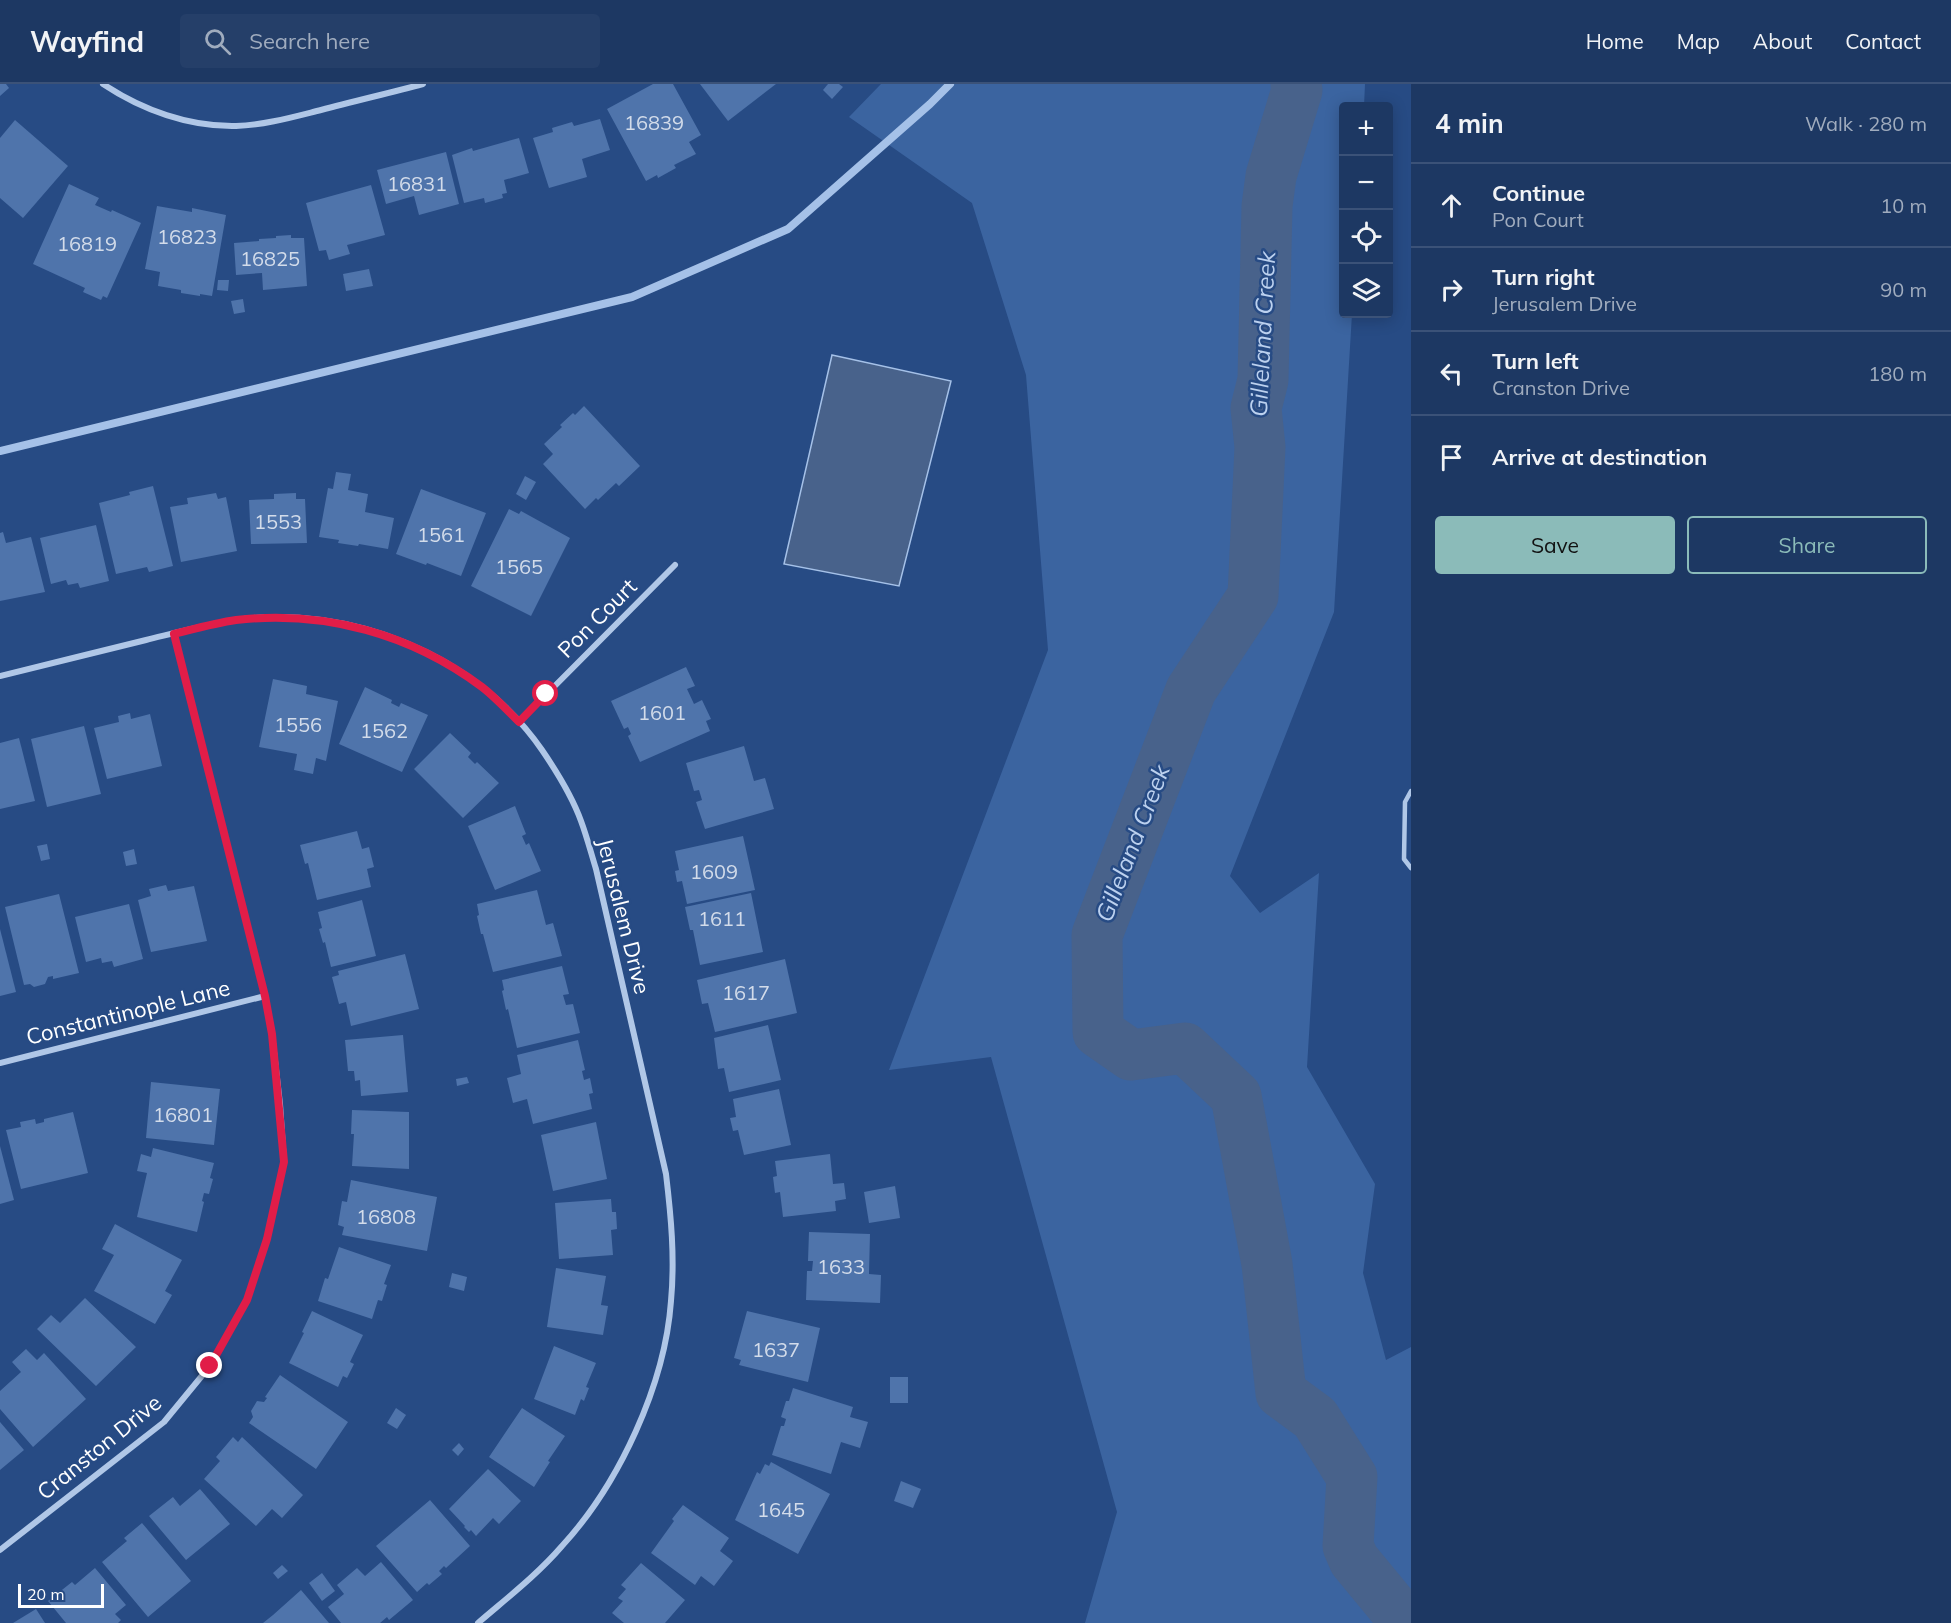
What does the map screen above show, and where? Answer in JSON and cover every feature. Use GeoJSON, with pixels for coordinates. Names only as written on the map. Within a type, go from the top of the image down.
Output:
{"type":"FeatureCollection","features":[{"type":"Feature","properties":{"kind":"street"},"geometry":{"type":"LineString","coordinates":[[103,84],[154,112],[195,122],[236,126],[277,121],[423,84]]}},
{"type":"Feature","properties":{"kind":"street","name":"Pon Court"},"geometry":{"type":"LineString","coordinates":[[519,722],[675,564]]}},
{"type":"Feature","properties":{"kind":"street","name":"Jerusalem Drive"},"geometry":{"type":"LineString","coordinates":[[0,676],[235,620],[282,617],[328,621],[369,629],[417,647],[484,688],[519,722],[541,748],[563,784],[581,821],[596,869],[666,1174],[673,1235],[671,1303],[665,1339],[651,1394],[631,1442],[614,1474],[592,1510],[563,1546],[534,1576],[478,1623]]}},
{"type":"Feature","properties":{"kind":"street","name":"Cranston Drive"},"geometry":{"type":"LineString","coordinates":[[0,1550],[164,1422],[210,1366],[247,1300],[267,1239],[284,1162],[274,1046],[265,996],[174,634]]}},
{"type":"Feature","properties":{"kind":"street","name":"Constantinople Lane"},"geometry":{"type":"LineString","coordinates":[[0,1063],[265,996]]}},
{"type":"Feature","properties":{"kind":"lane"},"geometry":{"type":"LineString","coordinates":[[1411,791],[1405,802],[1404,859],[1411,868]]}},
{"type":"Feature","properties":{"kind":"shaded area"},"geometry":{"type":"Polygon","coordinates":[[[881,84],[1365,84],[1364,102],[1339,102],[1339,318],[1352,318],[1334,612],[1230,876],[1260,913],[1319,873],[1307,1067],[1375,1184],[1363,1273],[1386,1360],[1411,1347],[1411,1623],[1085,1623],[1117,1512],[991,1057],[889,1070],[1048,650],[1026,375],[972,203],[849,117],[881,84]]]}},
{"type":"Feature","properties":{"kind":"shaded area"},"geometry":{"type":"Polygon","coordinates":[[[832,355],[951,381],[899,586],[784,564],[832,355]]]}},
{"type":"Feature","properties":{"kind":"building"},"geometry":{"type":"Polygon","coordinates":[[[0,84],[6,84],[9,88],[0,96],[0,84]]]}},
{"type":"Feature","properties":{"kind":"building"},"geometry":{"type":"Polygon","coordinates":[[[653,84],[673,84],[701,135],[689,142],[696,154],[674,165],[676,168],[658,178],[657,175],[646,181],[607,109],[653,84]]]}},
{"type":"Feature","properties":{"kind":"building"},"geometry":{"type":"Polygon","coordinates":[[[700,84],[776,84],[728,121],[700,84]]]}},
{"type":"Feature","properties":{"kind":"building"},"geometry":{"type":"Polygon","coordinates":[[[828,84],[839,84],[843,87],[832,99],[823,90],[828,84]]]}},
{"type":"Feature","properties":{"kind":"building"},"geometry":{"type":"Polygon","coordinates":[[[600,119],[610,150],[582,159],[587,177],[549,188],[533,138],[553,132],[552,128],[572,122],[574,126],[600,119]]]}},
{"type":"Feature","properties":{"kind":"building"},"geometry":{"type":"Polygon","coordinates":[[[15,120],[68,166],[23,218],[0,198],[0,138],[15,120]]]}},
{"type":"Feature","properties":{"kind":"building"},"geometry":{"type":"Polygon","coordinates":[[[519,138],[529,173],[504,180],[507,193],[502,194],[503,198],[485,203],[484,198],[464,203],[452,155],[472,148],[473,151],[519,138]]]}},
{"type":"Feature","properties":{"kind":"building"},"geometry":{"type":"Polygon","coordinates":[[[446,152],[459,204],[419,215],[414,196],[386,204],[377,170],[446,152]]]}},
{"type":"Feature","properties":{"kind":"building"},"geometry":{"type":"Polygon","coordinates":[[[69,184],[99,198],[95,205],[141,223],[107,298],[103,296],[101,300],[83,292],[85,288],[33,264],[69,184]]]}},
{"type":"Feature","properties":{"kind":"building"},"geometry":{"type":"Polygon","coordinates":[[[371,185],[385,235],[347,245],[350,254],[329,260],[326,250],[319,251],[306,203],[371,185]]]}},
{"type":"Feature","properties":{"kind":"building"},"geometry":{"type":"Polygon","coordinates":[[[157,206],[192,212],[192,208],[226,215],[212,296],[181,293],[181,290],[158,286],[160,272],[145,269],[157,206]]]}},
{"type":"Feature","properties":{"kind":"building"},"geometry":{"type":"Polygon","coordinates":[[[291,235],[291,238],[304,238],[307,286],[263,290],[262,273],[236,275],[234,243],[291,235]]]}},
{"type":"Feature","properties":{"kind":"building"},"geometry":{"type":"Polygon","coordinates":[[[369,269],[373,286],[346,291],[343,274],[369,269]]]}},
{"type":"Feature","properties":{"kind":"building"},"geometry":{"type":"Polygon","coordinates":[[[218,280],[229,280],[228,291],[217,290],[218,280]]]}},
{"type":"Feature","properties":{"kind":"building"},"geometry":{"type":"Polygon","coordinates":[[[243,299],[245,312],[234,314],[231,301],[243,299]]]}},
{"type":"Feature","properties":{"kind":"building"},"geometry":{"type":"Polygon","coordinates":[[[584,406],[640,466],[619,486],[616,483],[585,509],[543,464],[553,454],[544,444],[562,427],[560,425],[584,406]]]}},
{"type":"Feature","properties":{"kind":"building"},"geometry":{"type":"Polygon","coordinates":[[[336,472],[351,474],[348,490],[368,494],[365,512],[394,518],[388,549],[338,543],[339,540],[319,537],[328,488],[333,489],[336,472]]]}},
{"type":"Feature","properties":{"kind":"building"},"geometry":{"type":"Polygon","coordinates":[[[525,476],[536,482],[526,500],[516,494],[525,476]]]}},
{"type":"Feature","properties":{"kind":"building"},"geometry":{"type":"Polygon","coordinates":[[[153,486],[173,566],[149,572],[147,567],[116,574],[99,503],[153,486]]]}},
{"type":"Feature","properties":{"kind":"building"},"geometry":{"type":"Polygon","coordinates":[[[421,489],[486,513],[461,576],[396,554],[421,489]]]}},
{"type":"Feature","properties":{"kind":"building"},"geometry":{"type":"Polygon","coordinates":[[[216,493],[218,499],[226,497],[237,551],[181,562],[170,507],[188,504],[187,498],[216,493]]]}},
{"type":"Feature","properties":{"kind":"building"},"geometry":{"type":"Polygon","coordinates":[[[296,493],[296,499],[305,499],[307,543],[251,544],[249,500],[274,499],[274,494],[296,493]]]}},
{"type":"Feature","properties":{"kind":"building"},"geometry":{"type":"Polygon","coordinates":[[[509,509],[519,514],[521,511],[570,538],[531,616],[471,586],[509,509]]]}},
{"type":"Feature","properties":{"kind":"building"},"geometry":{"type":"Polygon","coordinates":[[[96,525],[109,581],[80,588],[78,583],[68,585],[66,580],[51,584],[40,538],[96,525]]]}},
{"type":"Feature","properties":{"kind":"building"},"geometry":{"type":"Polygon","coordinates":[[[3,532],[6,543],[31,537],[45,592],[0,601],[0,533],[3,532]]]}},
{"type":"Feature","properties":{"kind":"building"},"geometry":{"type":"Polygon","coordinates":[[[686,667],[695,686],[687,689],[694,704],[702,700],[711,719],[706,721],[710,731],[640,762],[628,736],[631,734],[628,727],[624,729],[611,701],[686,667]]]}},
{"type":"Feature","properties":{"kind":"building"},"geometry":{"type":"Polygon","coordinates":[[[273,679],[307,686],[306,694],[338,701],[326,761],[316,758],[313,774],[294,770],[297,754],[259,747],[273,679]]]}},
{"type":"Feature","properties":{"kind":"building"},"geometry":{"type":"Polygon","coordinates":[[[365,687],[392,700],[391,703],[399,707],[401,703],[428,715],[402,772],[339,744],[365,687]]]}},
{"type":"Feature","properties":{"kind":"building"},"geometry":{"type":"Polygon","coordinates":[[[130,713],[131,719],[150,714],[162,766],[107,779],[94,728],[119,722],[118,716],[130,713]]]}},
{"type":"Feature","properties":{"kind":"building"},"geometry":{"type":"Polygon","coordinates":[[[84,726],[101,794],[47,807],[31,739],[84,726]]]}},
{"type":"Feature","properties":{"kind":"building"},"geometry":{"type":"Polygon","coordinates":[[[450,733],[471,753],[468,757],[475,764],[477,762],[499,783],[463,818],[414,769],[450,733]]]}},
{"type":"Feature","properties":{"kind":"building"},"geometry":{"type":"Polygon","coordinates":[[[19,738],[35,801],[0,809],[0,743],[19,738]]]}},
{"type":"Feature","properties":{"kind":"building"},"geometry":{"type":"Polygon","coordinates":[[[744,746],[754,781],[765,778],[774,809],[705,829],[696,802],[702,800],[699,790],[694,791],[686,763],[744,746]]]}},
{"type":"Feature","properties":{"kind":"building"},"geometry":{"type":"Polygon","coordinates":[[[515,806],[526,834],[522,836],[526,845],[529,843],[541,871],[495,890],[468,826],[515,806]]]}},
{"type":"Feature","properties":{"kind":"building"},"geometry":{"type":"Polygon","coordinates":[[[357,831],[362,849],[369,847],[374,867],[367,869],[371,887],[317,900],[308,863],[305,864],[300,845],[357,831]]]}},
{"type":"Feature","properties":{"kind":"building"},"geometry":{"type":"Polygon","coordinates":[[[743,836],[755,890],[687,904],[682,881],[677,882],[675,871],[679,870],[675,851],[743,836]]]}},
{"type":"Feature","properties":{"kind":"building"},"geometry":{"type":"Polygon","coordinates":[[[47,844],[50,859],[41,861],[37,846],[47,844]]]}},
{"type":"Feature","properties":{"kind":"building"},"geometry":{"type":"Polygon","coordinates":[[[134,849],[137,864],[126,866],[123,852],[134,849]]]}},
{"type":"Feature","properties":{"kind":"building"},"geometry":{"type":"Polygon","coordinates":[[[166,885],[168,891],[194,886],[207,941],[151,952],[138,900],[151,896],[149,889],[166,885]]]}},
{"type":"Feature","properties":{"kind":"building"},"geometry":{"type":"Polygon","coordinates":[[[537,890],[546,925],[553,923],[562,956],[493,972],[483,934],[481,934],[477,904],[537,890]]]}},
{"type":"Feature","properties":{"kind":"building"},"geometry":{"type":"Polygon","coordinates":[[[751,893],[763,952],[700,965],[693,930],[690,930],[685,907],[751,893]]]}},
{"type":"Feature","properties":{"kind":"building"},"geometry":{"type":"Polygon","coordinates":[[[59,894],[79,973],[53,979],[53,976],[48,977],[45,984],[34,987],[30,984],[24,985],[5,907],[59,894]]]}},
{"type":"Feature","properties":{"kind":"building"},"geometry":{"type":"Polygon","coordinates":[[[362,900],[376,956],[331,967],[325,942],[323,943],[319,929],[322,928],[318,912],[362,900]]]}},
{"type":"Feature","properties":{"kind":"building"},"geometry":{"type":"Polygon","coordinates":[[[129,904],[143,959],[114,967],[112,961],[102,963],[101,958],[86,962],[75,917],[129,904]]]}},
{"type":"Feature","properties":{"kind":"building"},"geometry":{"type":"Polygon","coordinates":[[[0,929],[16,992],[0,996],[0,929]]]}},
{"type":"Feature","properties":{"kind":"building"},"geometry":{"type":"Polygon","coordinates":[[[405,954],[419,1009],[351,1026],[346,1002],[339,1004],[332,977],[339,975],[338,971],[405,954]]]}},
{"type":"Feature","properties":{"kind":"building"},"geometry":{"type":"Polygon","coordinates":[[[785,959],[797,1013],[715,1032],[708,1003],[702,1004],[697,980],[785,959]]]}},
{"type":"Feature","properties":{"kind":"building"},"geometry":{"type":"Polygon","coordinates":[[[562,966],[569,994],[563,995],[566,1005],[573,1004],[580,1033],[517,1048],[508,1009],[506,1010],[502,980],[562,966]]]}},
{"type":"Feature","properties":{"kind":"building"},"geometry":{"type":"Polygon","coordinates":[[[768,1025],[781,1080],[729,1092],[724,1068],[718,1069],[714,1038],[768,1025]]]}},
{"type":"Feature","properties":{"kind":"building"},"geometry":{"type":"Polygon","coordinates":[[[403,1035],[408,1092],[361,1096],[360,1080],[355,1081],[354,1071],[348,1071],[345,1040],[403,1035]]]}},
{"type":"Feature","properties":{"kind":"building"},"geometry":{"type":"Polygon","coordinates":[[[578,1040],[585,1070],[582,1071],[584,1080],[590,1078],[593,1093],[589,1094],[592,1109],[533,1124],[527,1099],[513,1103],[507,1078],[521,1074],[517,1055],[578,1040]]]}},
{"type":"Feature","properties":{"kind":"building"},"geometry":{"type":"Polygon","coordinates":[[[467,1077],[469,1083],[457,1086],[456,1079],[467,1077]]]}},
{"type":"Feature","properties":{"kind":"building"},"geometry":{"type":"Polygon","coordinates":[[[151,1082],[220,1089],[214,1145],[146,1138],[151,1082]]]}},
{"type":"Feature","properties":{"kind":"building"},"geometry":{"type":"Polygon","coordinates":[[[779,1089],[791,1145],[744,1155],[738,1130],[733,1131],[730,1118],[736,1117],[733,1099],[779,1089]]]}},
{"type":"Feature","properties":{"kind":"building"},"geometry":{"type":"Polygon","coordinates":[[[352,1110],[409,1112],[409,1169],[352,1166],[354,1134],[351,1134],[352,1110]]]}},
{"type":"Feature","properties":{"kind":"building"},"geometry":{"type":"Polygon","coordinates":[[[73,1112],[88,1173],[21,1189],[6,1130],[21,1127],[20,1122],[35,1119],[36,1124],[44,1122],[44,1119],[73,1112]]]}},
{"type":"Feature","properties":{"kind":"building"},"geometry":{"type":"Polygon","coordinates":[[[596,1122],[607,1179],[553,1191],[541,1135],[596,1122]]]}},
{"type":"Feature","properties":{"kind":"building"},"geometry":{"type":"Polygon","coordinates":[[[0,1146],[14,1200],[0,1204],[0,1146]]]}},
{"type":"Feature","properties":{"kind":"building"},"geometry":{"type":"Polygon","coordinates":[[[153,1148],[214,1163],[210,1178],[213,1179],[209,1194],[204,1193],[197,1232],[137,1217],[147,1173],[137,1171],[141,1154],[151,1157],[153,1148]]]}},
{"type":"Feature","properties":{"kind":"building"},"geometry":{"type":"Polygon","coordinates":[[[830,1154],[833,1184],[844,1183],[846,1199],[835,1201],[836,1211],[783,1217],[780,1192],[775,1193],[773,1177],[777,1176],[775,1161],[830,1154]]]}},
{"type":"Feature","properties":{"kind":"building"},"geometry":{"type":"Polygon","coordinates":[[[351,1180],[437,1197],[427,1251],[342,1235],[344,1227],[338,1225],[342,1201],[347,1202],[351,1180]]]}},
{"type":"Feature","properties":{"kind":"building"},"geometry":{"type":"Polygon","coordinates":[[[895,1186],[900,1218],[869,1223],[864,1192],[895,1186]]]}},
{"type":"Feature","properties":{"kind":"building"},"geometry":{"type":"Polygon","coordinates":[[[611,1199],[612,1212],[616,1212],[617,1229],[611,1230],[613,1255],[559,1259],[555,1203],[611,1199]]]}},
{"type":"Feature","properties":{"kind":"building"},"geometry":{"type":"Polygon","coordinates":[[[115,1224],[182,1260],[165,1291],[172,1295],[155,1324],[94,1291],[114,1255],[102,1249],[115,1224]]]}},
{"type":"Feature","properties":{"kind":"building"},"geometry":{"type":"Polygon","coordinates":[[[809,1232],[870,1234],[869,1274],[881,1275],[880,1303],[806,1300],[807,1271],[812,1271],[813,1261],[808,1261],[809,1232]]]}},
{"type":"Feature","properties":{"kind":"building"},"geometry":{"type":"Polygon","coordinates":[[[339,1247],[391,1265],[384,1284],[387,1285],[382,1301],[378,1300],[372,1319],[318,1301],[325,1278],[328,1279],[339,1247]]]}},
{"type":"Feature","properties":{"kind":"building"},"geometry":{"type":"Polygon","coordinates":[[[556,1268],[606,1276],[601,1305],[608,1306],[603,1335],[547,1327],[556,1268]]]}},
{"type":"Feature","properties":{"kind":"building"},"geometry":{"type":"Polygon","coordinates":[[[452,1273],[467,1277],[464,1291],[449,1287],[452,1273]]]}},
{"type":"Feature","properties":{"kind":"building"},"geometry":{"type":"Polygon","coordinates":[[[85,1298],[136,1347],[96,1386],[37,1329],[51,1315],[60,1323],[85,1298]]]}},
{"type":"Feature","properties":{"kind":"building"},"geometry":{"type":"Polygon","coordinates":[[[312,1311],[363,1335],[350,1362],[354,1364],[347,1378],[343,1376],[338,1387],[289,1363],[312,1311]]]}},
{"type":"Feature","properties":{"kind":"building"},"geometry":{"type":"Polygon","coordinates":[[[747,1311],[820,1328],[808,1382],[739,1365],[741,1360],[734,1358],[747,1311]]]}},
{"type":"Feature","properties":{"kind":"building"},"geometry":{"type":"Polygon","coordinates":[[[554,1346],[596,1363],[586,1387],[589,1388],[584,1401],[581,1399],[575,1415],[534,1399],[554,1346]]]}},
{"type":"Feature","properties":{"kind":"building"},"geometry":{"type":"Polygon","coordinates":[[[26,1349],[37,1360],[44,1353],[86,1399],[33,1447],[0,1409],[0,1391],[21,1372],[12,1362],[26,1349]]]}},
{"type":"Feature","properties":{"kind":"building"},"geometry":{"type":"Polygon","coordinates":[[[280,1375],[348,1422],[316,1469],[249,1423],[253,1417],[251,1411],[257,1401],[264,1402],[280,1375]]]}},
{"type":"Feature","properties":{"kind":"building"},"geometry":{"type":"Polygon","coordinates":[[[890,1377],[908,1377],[908,1403],[890,1403],[890,1377]]]}},
{"type":"Feature","properties":{"kind":"building"},"geometry":{"type":"Polygon","coordinates":[[[793,1388],[853,1407],[850,1417],[868,1422],[860,1448],[841,1442],[831,1474],[772,1455],[781,1426],[784,1426],[786,1419],[781,1417],[786,1401],[789,1401],[793,1388]]]}},
{"type":"Feature","properties":{"kind":"building"},"geometry":{"type":"Polygon","coordinates":[[[396,1408],[406,1415],[397,1429],[387,1423],[396,1408]]]}},
{"type":"Feature","properties":{"kind":"building"},"geometry":{"type":"Polygon","coordinates":[[[522,1408],[565,1436],[534,1487],[489,1457],[522,1408]]]}},
{"type":"Feature","properties":{"kind":"building"},"geometry":{"type":"Polygon","coordinates":[[[0,1422],[24,1450],[0,1470],[0,1422]]]}},
{"type":"Feature","properties":{"kind":"building"},"geometry":{"type":"Polygon","coordinates":[[[233,1437],[238,1442],[242,1437],[303,1495],[282,1518],[272,1509],[256,1526],[204,1479],[220,1461],[216,1457],[233,1437]]]}},
{"type":"Feature","properties":{"kind":"building"},"geometry":{"type":"Polygon","coordinates":[[[459,1443],[464,1449],[458,1456],[452,1450],[459,1443]]]}},
{"type":"Feature","properties":{"kind":"building"},"geometry":{"type":"Polygon","coordinates":[[[771,1462],[830,1494],[798,1554],[735,1520],[757,1472],[760,1474],[765,1464],[769,1466],[771,1462]]]}},
{"type":"Feature","properties":{"kind":"building"},"geometry":{"type":"Polygon","coordinates":[[[488,1469],[521,1501],[499,1524],[493,1518],[476,1536],[464,1527],[449,1509],[488,1469]]]}},
{"type":"Feature","properties":{"kind":"building"},"geometry":{"type":"Polygon","coordinates":[[[901,1481],[921,1489],[913,1508],[894,1501],[901,1481]]]}},
{"type":"Feature","properties":{"kind":"building"},"geometry":{"type":"Polygon","coordinates":[[[200,1489],[230,1524],[186,1560],[149,1516],[173,1497],[180,1506],[200,1489]]]}},
{"type":"Feature","properties":{"kind":"building"},"geometry":{"type":"Polygon","coordinates":[[[430,1500],[470,1546],[446,1568],[444,1566],[439,1571],[442,1574],[417,1592],[376,1546],[430,1500]]]}},
{"type":"Feature","properties":{"kind":"building"},"geometry":{"type":"Polygon","coordinates":[[[683,1505],[729,1538],[720,1551],[733,1561],[714,1586],[701,1576],[695,1585],[651,1553],[683,1505]]]}},
{"type":"Feature","properties":{"kind":"building"},"geometry":{"type":"Polygon","coordinates":[[[142,1523],[191,1581],[148,1617],[102,1562],[127,1541],[124,1538],[142,1523]]]}},
{"type":"Feature","properties":{"kind":"building"},"geometry":{"type":"Polygon","coordinates":[[[381,1562],[413,1600],[389,1620],[387,1617],[380,1623],[341,1623],[328,1607],[344,1594],[337,1585],[357,1568],[365,1576],[381,1562]]]}},
{"type":"Feature","properties":{"kind":"building"},"geometry":{"type":"Polygon","coordinates":[[[641,1563],[685,1600],[665,1623],[624,1623],[612,1613],[623,1601],[618,1598],[626,1589],[621,1585],[641,1563]]]}},
{"type":"Feature","properties":{"kind":"building"},"geometry":{"type":"Polygon","coordinates":[[[282,1565],[288,1571],[278,1579],[273,1573],[282,1565]]]}},
{"type":"Feature","properties":{"kind":"building"},"geometry":{"type":"Polygon","coordinates":[[[95,1568],[126,1605],[115,1614],[121,1620],[118,1623],[66,1623],[48,1601],[72,1582],[75,1585],[95,1568]]]}},
{"type":"Feature","properties":{"kind":"building"},"geometry":{"type":"Polygon","coordinates":[[[322,1573],[335,1591],[322,1601],[309,1583],[322,1573]]]}},
{"type":"Feature","properties":{"kind":"building"},"geometry":{"type":"Polygon","coordinates":[[[301,1590],[329,1623],[263,1623],[273,1615],[301,1590]]]}},
{"type":"Feature","properties":{"kind":"building"},"geometry":{"type":"Polygon","coordinates":[[[36,1609],[45,1623],[13,1623],[36,1609]]]}},
{"type":"Feature","properties":{"kind":"waterway"},"geometry":{"type":"LineString","coordinates":[[0,451],[632,297],[788,229],[950,84]]}},
{"type":"Feature","properties":{"kind":"waterway","name":"Gilleland Creek"},"geometry":{"type":"LineString","coordinates":[[1296,84],[1297,90],[1271,176],[1267,206],[1263,380],[1256,408],[1260,447],[1253,596],[1191,690],[1097,935],[1098,1032],[1131,1055],[1185,1048],[1236,1096],[1267,1264],[1281,1393],[1315,1418],[1352,1477],[1348,1546],[1354,1560],[1406,1623]]}},
{"type":"Feature","properties":{"kind":"route"},"geometry":{"type":"LineString","coordinates":[[210,1366],[247,1300],[267,1239],[284,1162],[272,1034],[265,996],[174,634],[235,620],[282,617],[328,621],[369,629],[417,647],[484,688],[519,722],[546,694]]}}]}
